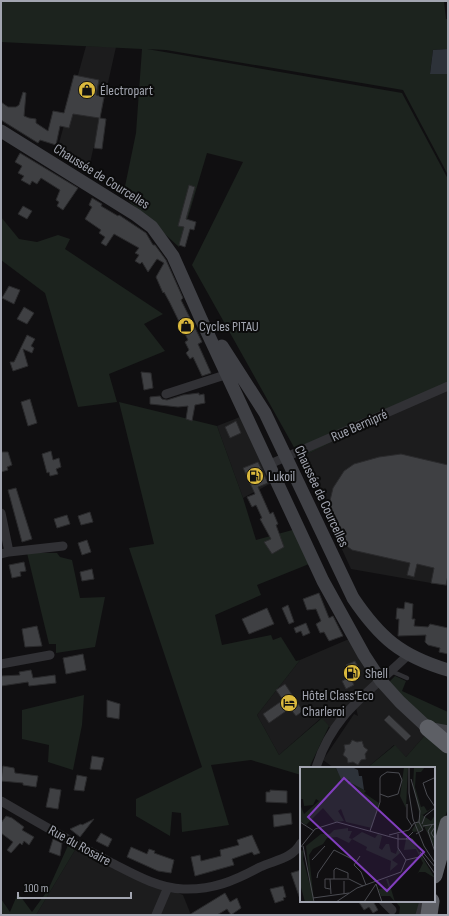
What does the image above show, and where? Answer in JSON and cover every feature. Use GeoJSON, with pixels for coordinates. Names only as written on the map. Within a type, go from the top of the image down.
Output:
{"type":"FeatureCollection","features":[{"type":"Feature","properties":{"kind":"highway"},"geometry":{"type":"LineString","coordinates":[[428,728],[434,736],[448,745]]}},
{"type":"Feature","properties":{"kind":"highway"},"geometry":{"type":"LineString","coordinates":[[435,871],[448,824]]}},
{"type":"Feature","properties":{"kind":"highway"},"geometry":{"type":"LineString","coordinates":[[429,915],[431,902]]}},
{"type":"Feature","properties":{"kind":"main road","name":"Chaussée de Courcelles"},"geometry":{"type":"LineString","coordinates":[[1,131],[136,215],[152,227],[173,256],[196,304],[234,373],[270,464],[323,581],[364,655],[382,681],[400,702],[428,728]]}},
{"type":"Feature","properties":{"kind":"main road","name":"Chaussée de Courcelles"},"geometry":{"type":"LineString","coordinates":[[234,373],[265,413],[352,598],[369,622],[388,640],[408,655],[425,663],[448,670]]}},
{"type":"Feature","properties":{"kind":"main road"},"geometry":{"type":"LineString","coordinates":[[428,728],[448,732]]}},
{"type":"Feature","properties":{"kind":"street"},"geometry":{"type":"LineString","coordinates":[[166,394],[234,373]]}},
{"type":"Feature","properties":{"kind":"street","name":"Rue Bernipré"},"geometry":{"type":"LineString","coordinates":[[270,464],[448,386]]}},
{"type":"Feature","properties":{"kind":"street"},"geometry":{"type":"LineString","coordinates":[[1,513],[5,553],[63,546]]}},
{"type":"Feature","properties":{"kind":"street"},"geometry":{"type":"LineString","coordinates":[[1,664],[50,655]]}},
{"type":"Feature","properties":{"kind":"street"},"geometry":{"type":"LineString","coordinates":[[316,767],[328,736],[339,720],[408,655]]}},
{"type":"Feature","properties":{"kind":"street","name":"Rue du Rosaire"},"geometry":{"type":"LineString","coordinates":[[1,801],[118,866],[148,880],[168,887],[196,889],[232,883],[265,865],[288,856],[299,849]]}},
{"type":"Feature","properties":{"kind":"street"},"geometry":{"type":"LineString","coordinates":[[156,915],[168,887]]}},
{"type":"Feature","properties":{"kind":"street"},"geometry":{"type":"LineString","coordinates":[[384,902],[392,910]]}},
{"type":"Feature","properties":{"kind":"street"},"geometry":{"type":"LineString","coordinates":[[420,915],[424,902]]}},
{"type":"Feature","properties":{"kind":"lane"},"geometry":{"type":"LineString","coordinates":[[391,671],[407,678]]}},
{"type":"Feature","properties":{"kind":"shaded area"},"geometry":{"type":"Polygon","coordinates":[[[1,1],[444,1],[446,19],[448,19],[448,49],[433,50],[430,73],[448,74],[448,175],[403,90],[166,50],[147,49],[402,93],[448,179],[448,384],[300,458],[192,265],[243,162],[207,153],[179,247],[123,196],[136,133],[142,49],[1,42],[1,1]]]}},
{"type":"Feature","properties":{"kind":"shaded area"},"geometry":{"type":"Polygon","coordinates":[[[86,46],[116,47],[88,172],[56,154],[86,46]]]}},
{"type":"Feature","properties":{"kind":"shaded area"},"geometry":{"type":"Polygon","coordinates":[[[448,49],[448,74],[430,74],[433,50],[448,49]]]}},
{"type":"Feature","properties":{"kind":"shaded area"},"geometry":{"type":"Polygon","coordinates":[[[1,217],[19,239],[37,242],[58,235],[70,239],[65,249],[163,314],[144,324],[165,351],[109,374],[117,402],[78,407],[45,293],[1,260],[1,217]]]}},
{"type":"Feature","properties":{"kind":"shaded area"},"geometry":{"type":"Polygon","coordinates":[[[448,382],[448,586],[351,569],[300,458],[448,382]]]}},
{"type":"Feature","properties":{"kind":"shaded area"},"geometry":{"type":"Polygon","coordinates":[[[119,402],[217,426],[243,498],[256,540],[296,529],[309,564],[257,585],[261,595],[215,615],[222,645],[271,635],[273,640],[281,637],[296,661],[300,660],[257,715],[279,755],[322,718],[329,726],[309,767],[300,767],[300,775],[251,760],[211,765],[229,825],[182,832],[181,813],[172,812],[170,836],[136,816],[136,799],[202,767],[129,548],[154,544],[119,402]]]}},
{"type":"Feature","properties":{"kind":"shaded area"},"geometry":{"type":"Polygon","coordinates":[[[245,415],[277,480],[243,498],[217,426],[245,415]]]}},
{"type":"Feature","properties":{"kind":"shaded area"},"geometry":{"type":"Polygon","coordinates":[[[27,553],[57,553],[60,557],[72,560],[80,598],[105,597],[95,647],[56,653],[56,644],[49,644],[27,553]]]}},
{"type":"Feature","properties":{"kind":"shaded area"},"geometry":{"type":"Polygon","coordinates":[[[349,639],[427,733],[406,757],[394,745],[368,767],[333,767],[323,760],[354,714],[358,716],[355,704],[332,730],[321,718],[279,755],[257,715],[300,660],[349,639]]]}},
{"type":"Feature","properties":{"kind":"shaded area"},"geometry":{"type":"Polygon","coordinates":[[[395,676],[406,681],[402,691],[448,712],[448,729],[432,725],[390,684],[390,681],[395,676]]]}},
{"type":"Feature","properties":{"kind":"shaded area"},"geometry":{"type":"Polygon","coordinates":[[[84,695],[82,725],[73,770],[48,762],[49,745],[22,739],[22,710],[84,695]]]}},
{"type":"Feature","properties":{"kind":"shaded area"},"geometry":{"type":"Polygon","coordinates":[[[427,733],[448,753],[448,808],[435,849],[435,767],[368,767],[395,745],[406,757],[427,733]]]}},
{"type":"Feature","properties":{"kind":"shaded area"},"geometry":{"type":"Polygon","coordinates":[[[70,841],[75,850],[36,915],[1,915],[1,899],[10,912],[18,893],[32,912],[48,890],[70,841]]]}},
{"type":"Feature","properties":{"kind":"shaded area"},"geometry":{"type":"Polygon","coordinates":[[[75,850],[183,895],[191,915],[36,915],[75,850]]]}},
{"type":"Feature","properties":{"kind":"shaded area"},"geometry":{"type":"Polygon","coordinates":[[[396,902],[420,902],[416,915],[399,915],[400,907],[396,902]]]}},
{"type":"Feature","properties":{"kind":"building"},"geometry":{"type":"Polygon","coordinates":[[[74,75],[99,80],[96,95],[104,97],[100,118],[106,119],[102,149],[94,148],[99,118],[73,114],[69,128],[60,126],[56,145],[40,140],[38,143],[1,120],[1,102],[8,107],[16,107],[19,105],[23,92],[26,93],[24,116],[36,119],[36,123],[48,131],[53,111],[64,113],[74,75]]]}},
{"type":"Feature","properties":{"kind":"building"},"geometry":{"type":"Polygon","coordinates":[[[20,153],[78,188],[63,210],[57,206],[59,202],[56,200],[60,190],[41,178],[37,184],[32,181],[30,185],[21,180],[24,176],[18,173],[22,166],[15,162],[20,153]]]}},
{"type":"Feature","properties":{"kind":"building"},"geometry":{"type":"Polygon","coordinates":[[[189,185],[195,187],[186,219],[196,222],[194,230],[190,229],[185,247],[179,245],[184,227],[178,226],[189,185]]]}},
{"type":"Feature","properties":{"kind":"building"},"geometry":{"type":"Polygon","coordinates":[[[92,198],[102,204],[101,206],[118,216],[119,215],[146,233],[153,245],[155,245],[166,260],[183,298],[181,300],[202,342],[198,344],[211,373],[202,376],[193,357],[190,359],[186,353],[189,350],[185,342],[188,340],[156,277],[164,263],[157,259],[148,272],[142,262],[140,264],[135,261],[139,255],[135,253],[139,248],[114,234],[106,246],[101,243],[105,237],[99,233],[101,230],[85,219],[92,207],[89,205],[92,198]]]}},
{"type":"Feature","properties":{"kind":"building"},"geometry":{"type":"Polygon","coordinates":[[[23,206],[32,211],[27,219],[18,214],[23,206]]]}},
{"type":"Feature","properties":{"kind":"building"},"geometry":{"type":"Polygon","coordinates":[[[9,286],[20,290],[14,304],[2,298],[9,286]]]}},
{"type":"Feature","properties":{"kind":"building"},"geometry":{"type":"Polygon","coordinates":[[[24,307],[34,313],[27,324],[17,319],[24,307]]]}},
{"type":"Feature","properties":{"kind":"building"},"geometry":{"type":"Polygon","coordinates":[[[27,335],[35,339],[31,346],[34,348],[32,353],[23,349],[28,366],[13,371],[10,362],[14,362],[27,335]]]}},
{"type":"Feature","properties":{"kind":"building"},"geometry":{"type":"Polygon","coordinates":[[[141,372],[151,373],[153,388],[144,390],[141,372]]]}},
{"type":"Feature","properties":{"kind":"building"},"geometry":{"type":"Polygon","coordinates":[[[199,393],[199,395],[204,394],[205,403],[195,405],[192,421],[186,419],[188,406],[178,407],[150,404],[150,397],[160,396],[162,399],[167,400],[183,395],[199,393]]]}},
{"type":"Feature","properties":{"kind":"building"},"geometry":{"type":"Polygon","coordinates":[[[30,399],[37,423],[28,426],[21,402],[30,399]]]}},
{"type":"Feature","properties":{"kind":"building"},"geometry":{"type":"Polygon","coordinates":[[[236,421],[241,433],[230,438],[225,427],[236,421]]]}},
{"type":"Feature","properties":{"kind":"building"},"geometry":{"type":"Polygon","coordinates":[[[51,451],[53,460],[59,458],[61,467],[56,469],[58,474],[50,476],[49,472],[47,473],[42,454],[51,451]]]}},
{"type":"Feature","properties":{"kind":"building"},"geometry":{"type":"Polygon","coordinates":[[[1,452],[8,452],[12,465],[7,467],[8,470],[1,472],[1,452]]]}},
{"type":"Feature","properties":{"kind":"building"},"geometry":{"type":"Polygon","coordinates":[[[401,454],[448,465],[448,575],[446,585],[431,583],[434,568],[417,564],[414,577],[407,575],[410,563],[352,550],[339,540],[332,526],[328,509],[333,488],[344,471],[354,464],[379,457],[401,454]]]}},
{"type":"Feature","properties":{"kind":"building"},"geometry":{"type":"Polygon","coordinates":[[[258,462],[268,483],[258,487],[270,514],[273,512],[284,547],[272,554],[264,542],[271,539],[260,519],[262,518],[256,505],[252,507],[247,497],[255,494],[243,468],[258,462]]]}},
{"type":"Feature","properties":{"kind":"building"},"geometry":{"type":"Polygon","coordinates":[[[16,488],[32,539],[22,542],[8,490],[16,488]]]}},
{"type":"Feature","properties":{"kind":"building"},"geometry":{"type":"Polygon","coordinates":[[[90,512],[93,522],[81,525],[78,516],[90,512]]]}},
{"type":"Feature","properties":{"kind":"building"},"geometry":{"type":"Polygon","coordinates":[[[67,515],[70,524],[57,528],[54,519],[67,515]]]}},
{"type":"Feature","properties":{"kind":"building"},"geometry":{"type":"Polygon","coordinates":[[[87,540],[91,552],[82,555],[78,543],[87,540]]]}},
{"type":"Feature","properties":{"kind":"building"},"geometry":{"type":"Polygon","coordinates":[[[24,562],[26,571],[20,572],[21,576],[12,578],[9,565],[24,562]]]}},
{"type":"Feature","properties":{"kind":"building"},"geometry":{"type":"Polygon","coordinates":[[[92,569],[94,579],[82,581],[80,572],[92,569]]]}},
{"type":"Feature","properties":{"kind":"building"},"geometry":{"type":"Polygon","coordinates":[[[319,593],[329,618],[333,616],[343,636],[329,641],[324,632],[320,633],[316,624],[321,621],[316,609],[307,610],[303,599],[319,593]]]}},
{"type":"Feature","properties":{"kind":"building"},"geometry":{"type":"Polygon","coordinates":[[[405,602],[413,604],[412,619],[415,619],[414,626],[428,627],[430,624],[448,628],[448,654],[439,652],[440,648],[428,645],[425,642],[426,635],[398,636],[399,619],[396,619],[397,608],[404,609],[405,602]]]}},
{"type":"Feature","properties":{"kind":"building"},"geometry":{"type":"Polygon","coordinates":[[[288,605],[294,622],[289,624],[282,608],[288,605]]]}},
{"type":"Feature","properties":{"kind":"building"},"geometry":{"type":"Polygon","coordinates":[[[267,608],[274,624],[249,634],[242,619],[267,608]]]}},
{"type":"Feature","properties":{"kind":"building"},"geometry":{"type":"Polygon","coordinates":[[[306,623],[310,633],[303,636],[301,631],[296,633],[294,628],[306,623]]]}},
{"type":"Feature","properties":{"kind":"building"},"geometry":{"type":"Polygon","coordinates":[[[37,626],[42,646],[25,647],[22,629],[37,626]]]}},
{"type":"Feature","properties":{"kind":"building"},"geometry":{"type":"Polygon","coordinates":[[[83,654],[86,670],[66,674],[63,658],[83,654]]]}},
{"type":"Feature","properties":{"kind":"building"},"geometry":{"type":"Polygon","coordinates":[[[355,661],[359,669],[351,673],[346,665],[355,661]]]}},
{"type":"Feature","properties":{"kind":"building"},"geometry":{"type":"Polygon","coordinates":[[[31,670],[33,678],[55,675],[56,683],[29,686],[28,682],[1,686],[1,676],[20,675],[19,672],[31,670]]]}},
{"type":"Feature","properties":{"kind":"building"},"geometry":{"type":"Polygon","coordinates":[[[350,677],[354,685],[346,689],[342,681],[350,677]]]}},
{"type":"Feature","properties":{"kind":"building","name":"Hôtel Class‘Eco Charleroi"},"geometry":{"type":"Polygon","coordinates":[[[285,684],[303,711],[296,716],[289,709],[269,723],[263,714],[283,700],[276,690],[285,684]]]}},
{"type":"Feature","properties":{"kind":"building"},"geometry":{"type":"Polygon","coordinates":[[[107,700],[120,704],[119,719],[107,717],[107,700]]]}},
{"type":"Feature","properties":{"kind":"building"},"geometry":{"type":"Polygon","coordinates":[[[389,715],[411,736],[406,741],[384,720],[389,715]]]}},
{"type":"Feature","properties":{"kind":"building"},"geometry":{"type":"Polygon","coordinates":[[[352,740],[357,742],[362,741],[364,747],[368,750],[365,754],[366,759],[361,760],[358,765],[353,762],[348,763],[347,758],[343,755],[345,750],[344,745],[350,744],[352,740]]]}},
{"type":"Feature","properties":{"kind":"building"},"geometry":{"type":"Polygon","coordinates":[[[92,756],[104,758],[101,770],[90,769],[92,756]]]}},
{"type":"Feature","properties":{"kind":"building"},"geometry":{"type":"Polygon","coordinates":[[[3,766],[14,768],[15,773],[38,776],[36,787],[23,785],[23,783],[1,781],[3,766]]]}},
{"type":"Feature","properties":{"kind":"building"},"geometry":{"type":"Polygon","coordinates":[[[77,775],[87,777],[84,791],[74,790],[77,775]]]}},
{"type":"Feature","properties":{"kind":"building"},"geometry":{"type":"Polygon","coordinates":[[[50,788],[61,790],[58,809],[46,807],[50,788]]]}},
{"type":"Feature","properties":{"kind":"building"},"geometry":{"type":"Polygon","coordinates":[[[270,790],[287,791],[287,803],[266,802],[266,792],[270,792],[270,790]]]}},
{"type":"Feature","properties":{"kind":"building"},"geometry":{"type":"Polygon","coordinates":[[[291,813],[292,824],[274,827],[273,815],[291,813]]]}},
{"type":"Feature","properties":{"kind":"building"},"geometry":{"type":"Polygon","coordinates":[[[6,816],[12,818],[24,827],[22,830],[34,837],[29,845],[24,841],[22,845],[20,843],[11,853],[7,850],[13,842],[1,833],[1,823],[6,816]]]}},
{"type":"Feature","properties":{"kind":"building"},"geometry":{"type":"Polygon","coordinates":[[[94,819],[80,837],[70,829],[81,824],[82,825],[94,819]]]}},
{"type":"Feature","properties":{"kind":"building"},"geometry":{"type":"Polygon","coordinates":[[[101,833],[112,839],[108,847],[96,841],[101,833]]]}},
{"type":"Feature","properties":{"kind":"building"},"geometry":{"type":"Polygon","coordinates":[[[252,835],[260,853],[254,855],[252,852],[232,859],[234,865],[195,876],[191,857],[200,855],[201,861],[221,856],[220,850],[239,845],[237,840],[252,835]]]}},
{"type":"Feature","properties":{"kind":"building"},"geometry":{"type":"Polygon","coordinates":[[[53,839],[62,843],[60,856],[49,852],[53,839]]]}},
{"type":"Feature","properties":{"kind":"building"},"geometry":{"type":"Polygon","coordinates":[[[131,847],[147,854],[149,849],[155,851],[154,853],[174,860],[171,873],[158,871],[127,857],[131,847]]]}},
{"type":"Feature","properties":{"kind":"building"},"geometry":{"type":"Polygon","coordinates":[[[300,870],[300,899],[291,873],[300,870]]]}},
{"type":"Feature","properties":{"kind":"building"},"geometry":{"type":"Polygon","coordinates":[[[283,886],[286,897],[283,898],[284,900],[275,903],[270,889],[283,886]]]}},
{"type":"Feature","properties":{"kind":"building"},"geometry":{"type":"Polygon","coordinates":[[[225,893],[230,902],[237,898],[241,908],[231,915],[227,909],[217,915],[189,915],[225,893]]]}},
{"type":"Feature","properties":{"kind":"building"},"geometry":{"type":"Polygon","coordinates":[[[359,902],[376,902],[374,903],[378,910],[373,913],[369,907],[364,910],[359,902]]]}},
{"type":"Feature","properties":{"kind":"place","name":"Électropart"},"geometry":{"type":"Point","coordinates":[87,90]}},
{"type":"Feature","properties":{"kind":"place","name":"Cycles PITAU"},"geometry":{"type":"Point","coordinates":[186,326]}},
{"type":"Feature","properties":{"kind":"place","name":"Lukoil"},"geometry":{"type":"Point","coordinates":[255,476]}},
{"type":"Feature","properties":{"kind":"place","name":"Shell"},"geometry":{"type":"Point","coordinates":[352,673]}},
{"type":"Feature","properties":{"kind":"place","name":"Hôtel Class‘Eco Charleroi"},"geometry":{"type":"Point","coordinates":[289,703]}}]}
